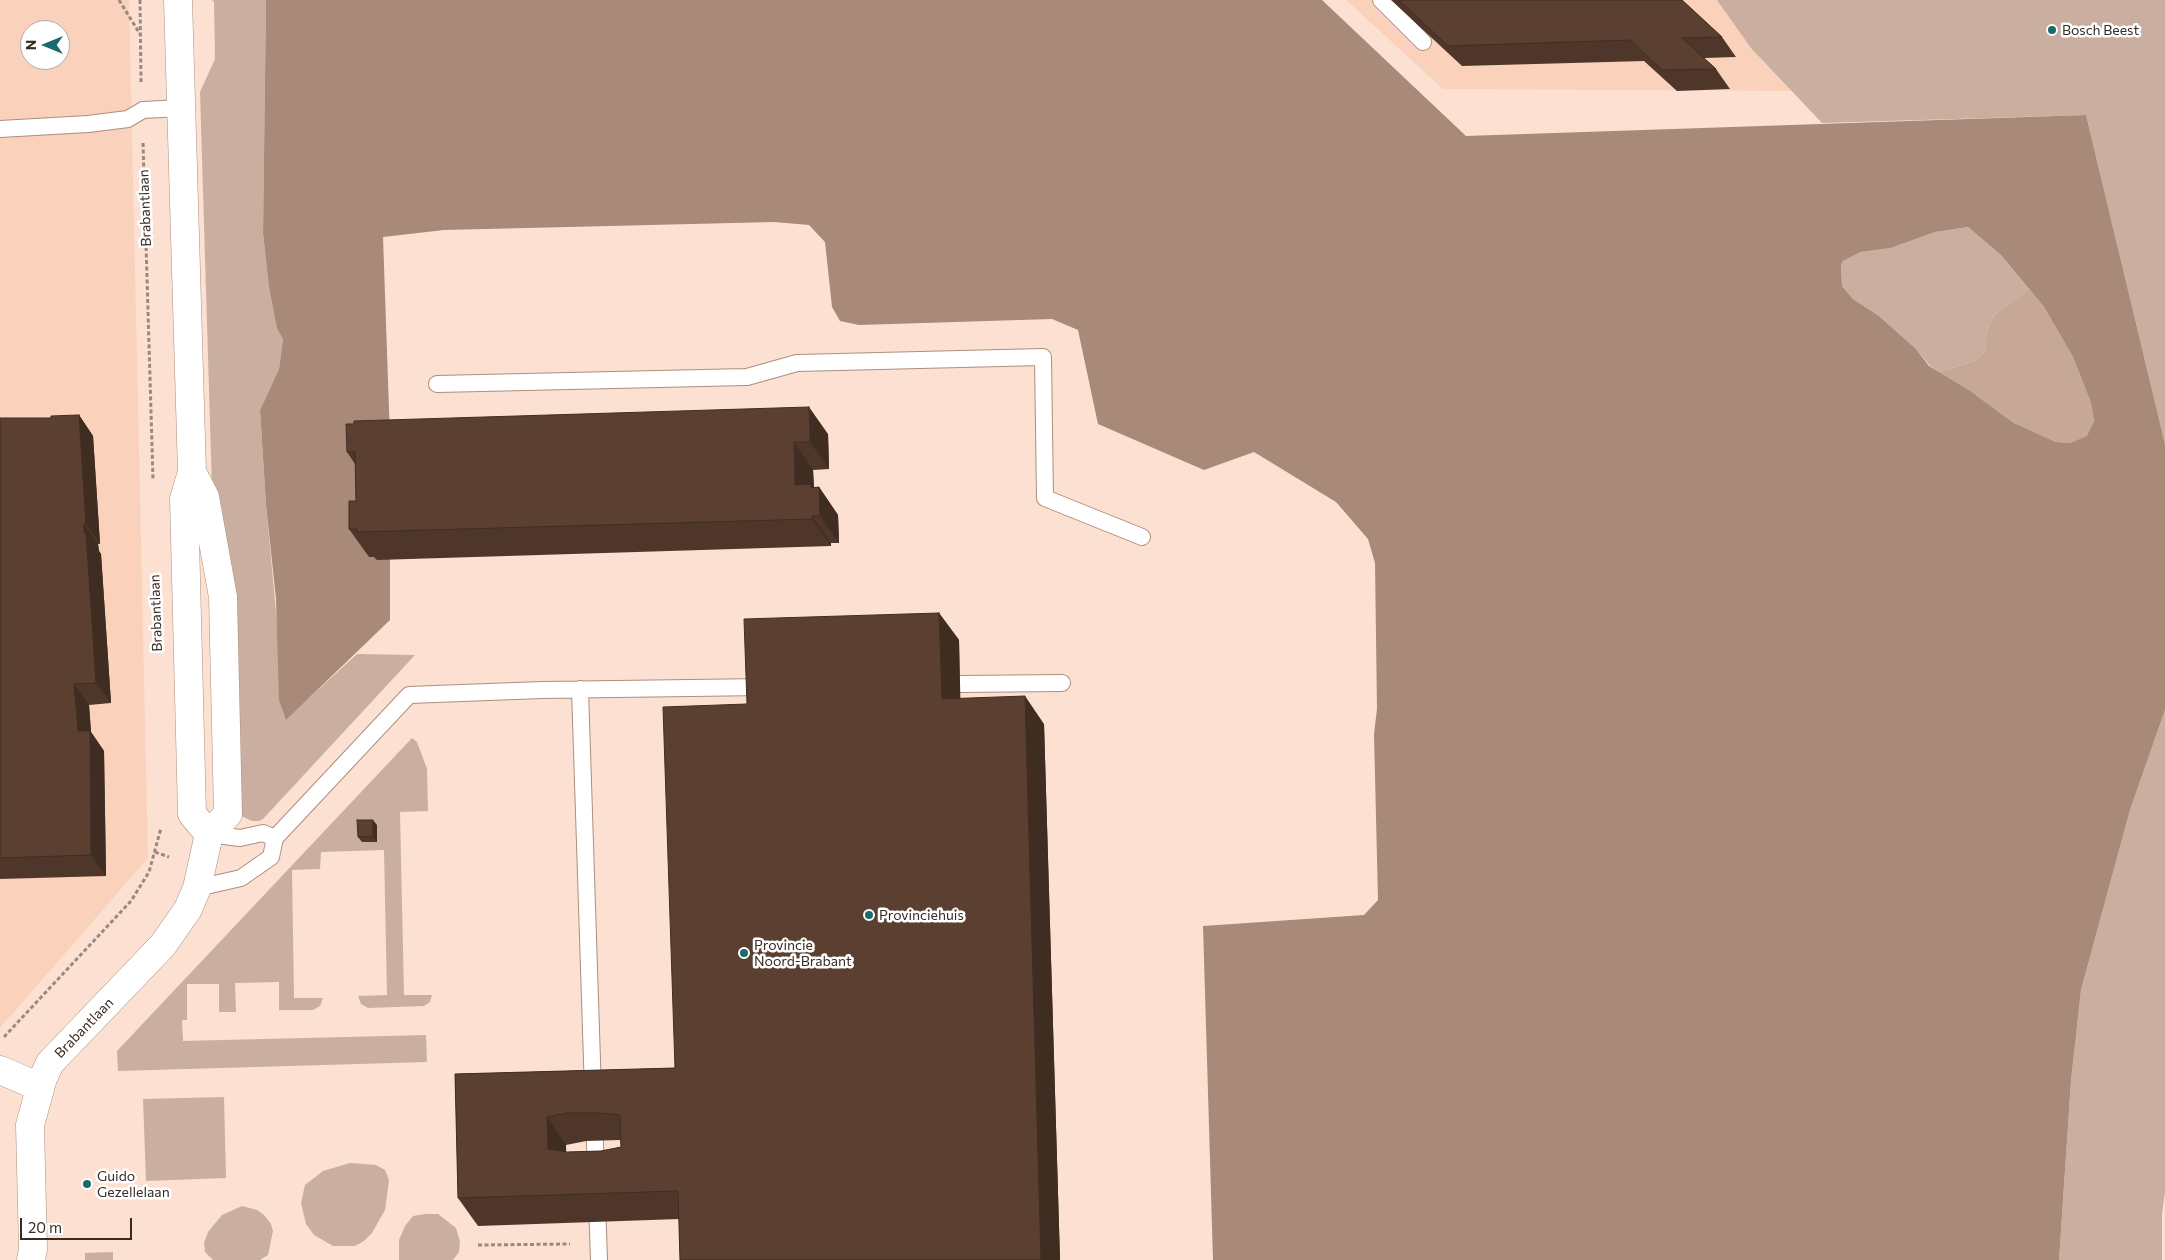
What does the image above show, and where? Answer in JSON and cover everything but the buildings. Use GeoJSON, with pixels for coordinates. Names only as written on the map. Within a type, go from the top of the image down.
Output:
{"type":"FeatureCollection","features":[{"type":"Feature","properties":{"kind":"street"},"geometry":{"type":"LineString","coordinates":[[178,0],[192,472],[184,499],[192,814],[209,834],[228,814],[223,598],[206,497],[192,472]]}},
{"type":"Feature","properties":{"kind":"street","name":"Brabantlaan"},"geometry":{"type":"LineString","coordinates":[[35,1256],[30,1125],[40,1087],[50,1063],[163,945],[188,909],[197,888],[209,834]]}},
{"type":"Feature","properties":{"kind":"street"},"geometry":{"type":"LineString","coordinates":[[0,1070],[40,1087]]}},
{"type":"Feature","properties":{"kind":"lane"},"geometry":{"type":"LineString","coordinates":[[1381,0],[1423,42]]}},
{"type":"Feature","properties":{"kind":"lane"},"geometry":{"type":"LineString","coordinates":[[0,129],[88,124],[128,119],[143,110],[182,108]]}},
{"type":"Feature","properties":{"kind":"lane"},"geometry":{"type":"LineString","coordinates":[[437,384],[747,377],[798,363],[1043,357],[1045,498],[1142,537]]}},
{"type":"Feature","properties":{"kind":"lane"},"geometry":{"type":"LineString","coordinates":[[960,684],[1062,683]]}},
{"type":"Feature","properties":{"kind":"lane"},"geometry":{"type":"LineString","coordinates":[[197,888],[241,878],[271,857],[275,838],[409,695],[764,687]]}},
{"type":"Feature","properties":{"kind":"lane"},"geometry":{"type":"LineString","coordinates":[[580,690],[599,1260]]}},
{"type":"Feature","properties":{"kind":"lane"},"geometry":{"type":"LineString","coordinates":[[209,834],[240,838],[262,833],[275,838]]}},
{"type":"Feature","properties":{"kind":"path"},"geometry":{"type":"LineString","coordinates":[[119,0],[140,34]]}},
{"type":"Feature","properties":{"kind":"path"},"geometry":{"type":"LineString","coordinates":[[140,0],[142,84]]}},
{"type":"Feature","properties":{"kind":"path","name":"Brabantlaan"},"geometry":{"type":"LineString","coordinates":[[143,142],[153,484]]}},
{"type":"Feature","properties":{"kind":"path"},"geometry":{"type":"LineString","coordinates":[[10,1030],[132,901],[149,872],[162,821]]}},
{"type":"Feature","properties":{"kind":"path"},"geometry":{"type":"LineString","coordinates":[[478,1245],[598,1244]]}},
{"type":"Feature","properties":{"kind":"shaded area"},"geometry":{"type":"Polygon","coordinates":[[[0,0],[129,0],[148,858],[0,1028],[0,0]]]}},
{"type":"Feature","properties":{"kind":"shaded area"},"geometry":{"type":"Polygon","coordinates":[[[212,0],[266,0],[263,233],[269,288],[277,329],[283,339],[279,369],[260,410],[266,505],[286,719],[357,654],[415,655],[263,819],[259,821],[252,821],[239,815],[212,489],[200,92],[215,59],[214,2],[212,0]]]}},
{"type":"Feature","properties":{"kind":"shaded area"},"geometry":{"type":"Polygon","coordinates":[[[266,0],[1322,0],[1466,136],[2086,115],[2165,444],[2165,710],[2130,810],[2081,990],[2071,1081],[2059,1260],[1213,1260],[1203,926],[1364,915],[1378,900],[1374,734],[1377,709],[1375,563],[1368,539],[1336,502],[1254,452],[1204,470],[1098,424],[1078,330],[1052,319],[859,325],[840,321],[832,307],[825,242],[809,225],[774,222],[444,230],[383,237],[390,438],[390,620],[286,720],[279,700],[276,599],[266,505],[260,410],[279,369],[283,339],[277,329],[269,288],[263,233],[266,0]],[[1968,227],[1935,232],[1891,248],[1861,252],[1843,261],[1841,265],[1842,286],[1853,299],[1879,316],[1916,349],[1929,366],[1969,390],[2014,423],[2056,442],[2070,443],[2087,436],[2094,421],[2091,403],[2073,357],[2044,307],[2001,255],[1968,227]]]}},
{"type":"Feature","properties":{"kind":"shaded area"},"geometry":{"type":"Polygon","coordinates":[[[1346,0],[1720,0],[1803,91],[1443,89],[1346,0]]]}},
{"type":"Feature","properties":{"kind":"shaded area"},"geometry":{"type":"Polygon","coordinates":[[[1717,0],[2165,0],[2165,444],[2086,115],[1822,123],[1751,48],[1717,0]]]}},
{"type":"Feature","properties":{"kind":"shaded area"},"geometry":{"type":"Polygon","coordinates":[[[1968,227],[2001,255],[2029,289],[1993,316],[1987,332],[1985,351],[1975,361],[1939,372],[1930,366],[1916,349],[1879,316],[1853,299],[1842,286],[1841,264],[1843,261],[1861,252],[1891,248],[1935,232],[1968,227]]]}},
{"type":"Feature","properties":{"kind":"shaded area"},"geometry":{"type":"Polygon","coordinates":[[[2029,289],[2044,307],[2073,357],[2091,403],[2094,421],[2088,436],[2070,443],[2056,442],[2014,423],[1969,390],[1939,372],[1975,361],[1985,351],[1987,332],[1993,316],[2029,289]]]}},
{"type":"Feature","properties":{"kind":"shaded area"},"geometry":{"type":"Polygon","coordinates":[[[2165,710],[2165,1192],[2162,1214],[2162,1260],[2059,1260],[2071,1081],[2081,990],[2130,810],[2165,710]]]}},
{"type":"Feature","properties":{"kind":"shaded area"},"geometry":{"type":"Polygon","coordinates":[[[412,738],[417,742],[427,769],[428,811],[400,812],[404,995],[432,995],[430,1002],[424,1006],[368,1008],[361,1004],[358,996],[387,995],[384,850],[321,852],[320,869],[292,870],[294,998],[323,998],[320,1006],[313,1010],[279,1010],[279,982],[235,983],[236,1012],[219,1012],[219,984],[187,984],[187,1020],[182,1020],[183,1041],[426,1035],[427,1062],[118,1071],[117,1051],[412,738]]]}},
{"type":"Feature","properties":{"kind":"shaded area"},"geometry":{"type":"Polygon","coordinates":[[[224,1097],[226,1178],[146,1181],[143,1099],[224,1097]]]}},
{"type":"Feature","properties":{"kind":"shaded area"},"geometry":{"type":"Polygon","coordinates":[[[350,1163],[376,1165],[385,1170],[389,1180],[385,1210],[372,1233],[364,1241],[355,1246],[333,1246],[314,1235],[306,1224],[301,1203],[305,1185],[323,1171],[350,1163]]]}},
{"type":"Feature","properties":{"kind":"shaded area"},"geometry":{"type":"Polygon","coordinates":[[[242,1206],[257,1210],[271,1224],[273,1231],[268,1255],[260,1260],[213,1260],[205,1252],[204,1243],[208,1232],[222,1215],[242,1206]]]}},
{"type":"Feature","properties":{"kind":"shaded area"},"geometry":{"type":"Polygon","coordinates":[[[438,1214],[456,1228],[460,1242],[459,1252],[453,1260],[399,1260],[399,1240],[405,1226],[413,1216],[438,1214]]]}},
{"type":"Feature","properties":{"kind":"shaded area"},"geometry":{"type":"Polygon","coordinates":[[[113,1252],[113,1260],[85,1260],[85,1253],[113,1252]]]}},
{"type":"Feature","properties":{"kind":"place","name":"Bosch Beest"},"geometry":{"type":"Point","coordinates":[2052,30]}},
{"type":"Feature","properties":{"kind":"place","name":"Provinciehuis"},"geometry":{"type":"Point","coordinates":[869,915]}},
{"type":"Feature","properties":{"kind":"place","name":"Provincie Noord-Brabant"},"geometry":{"type":"Point","coordinates":[744,953]}},
{"type":"Feature","properties":{"kind":"place","name":"Guido Gezellelaan"},"geometry":{"type":"Point","coordinates":[87,1184]}}]}
